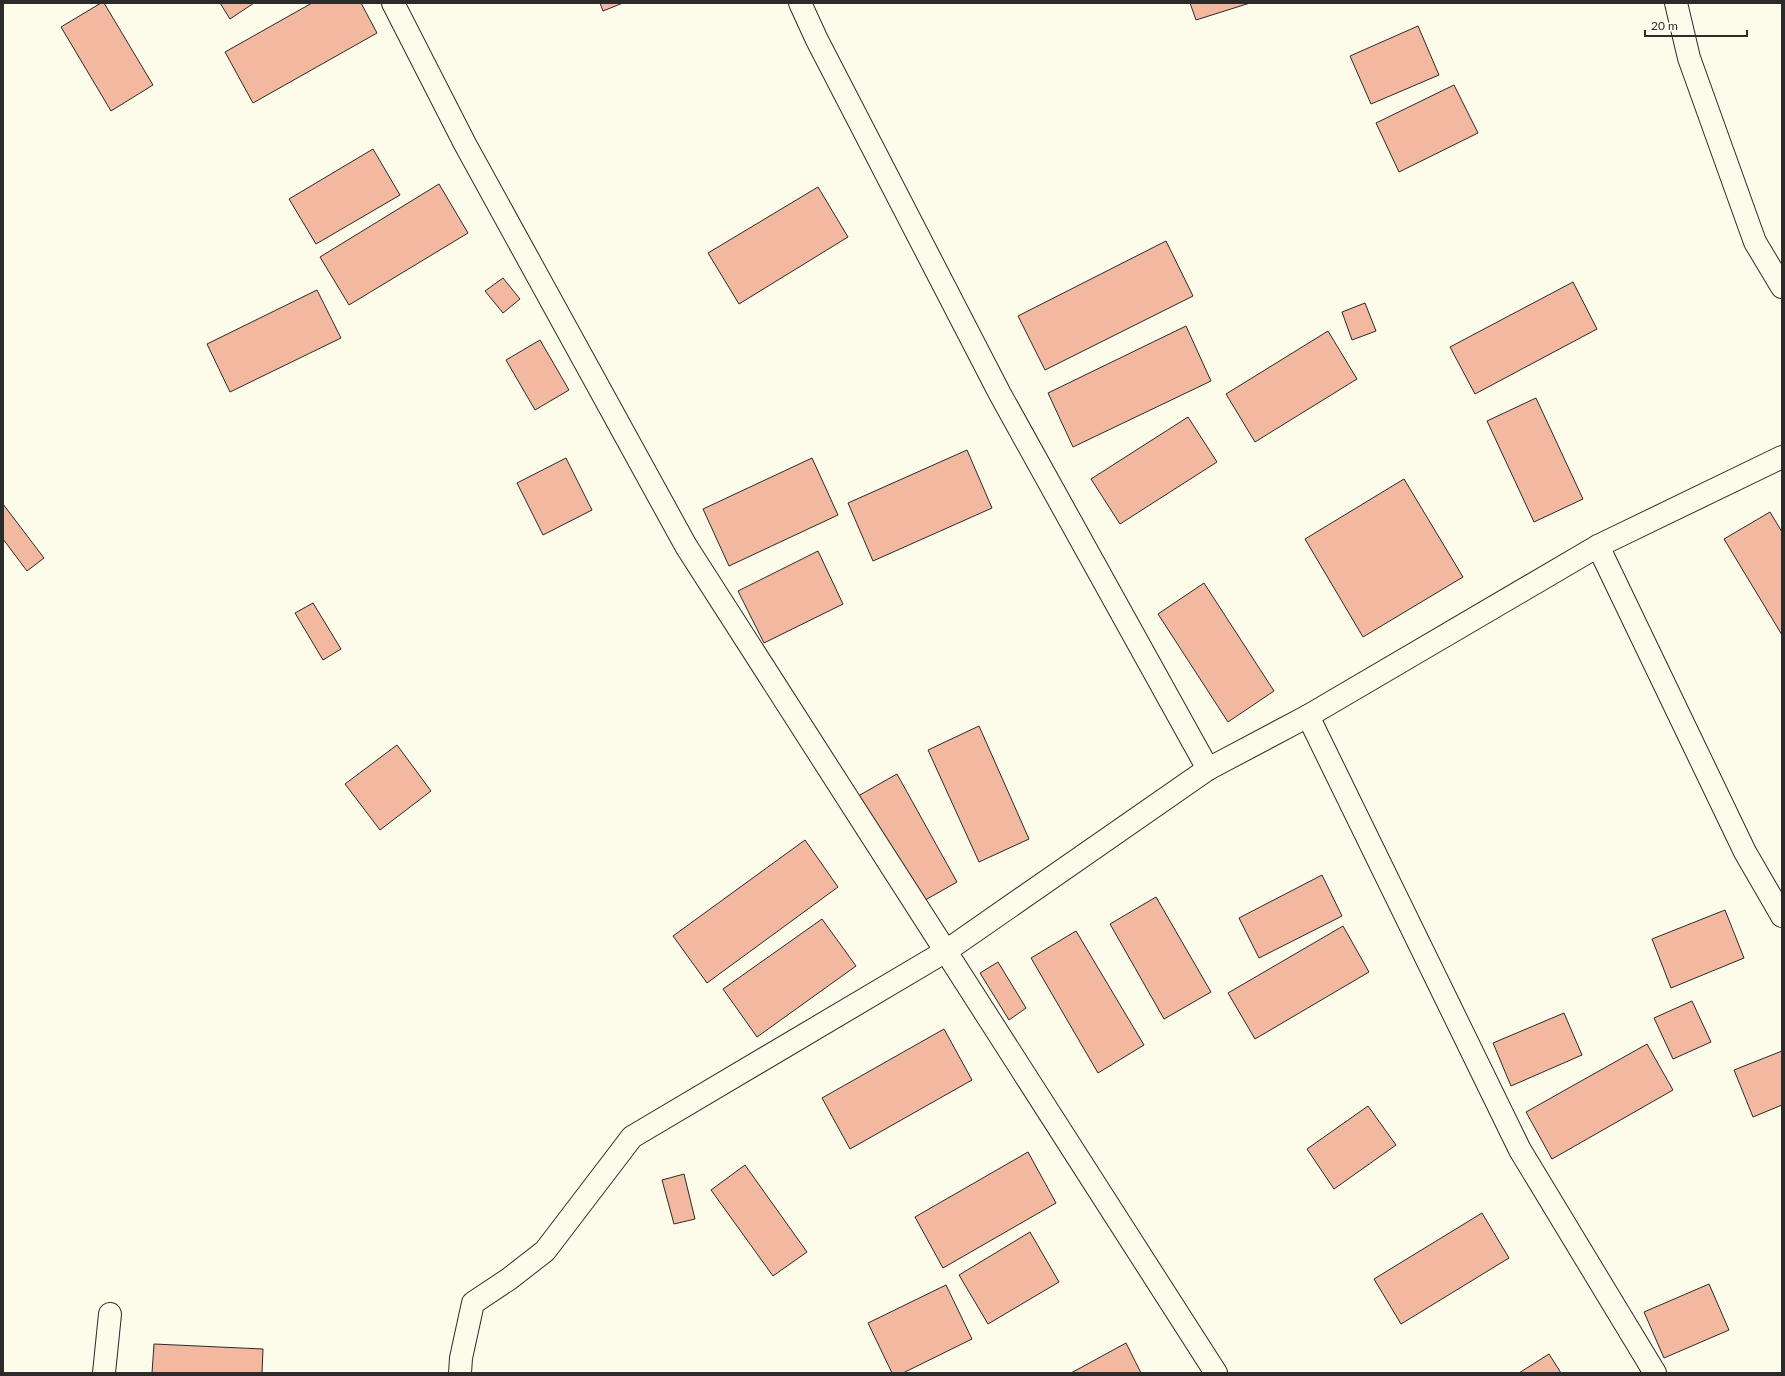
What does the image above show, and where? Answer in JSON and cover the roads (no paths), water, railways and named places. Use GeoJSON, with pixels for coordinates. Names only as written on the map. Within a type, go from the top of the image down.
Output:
{"type":"FeatureCollection","features":[{"type":"Feature","properties":{"kind":"street"},"geometry":{"type":"LineString","coordinates":[[393,3],[464,144],[686,546],[1216,1373]]}},
{"type":"Feature","properties":{"kind":"street"},"geometry":{"type":"LineString","coordinates":[[800,3],[817,40],[1000,394],[1208,769]]}},
{"type":"Feature","properties":{"kind":"street"},"geometry":{"type":"LineString","coordinates":[[1676,3],[1689,58],[1755,242],[1782,287]]}},
{"type":"Feature","properties":{"kind":"street"},"geometry":{"type":"LineString","coordinates":[[460,1373],[460,1358],[473,1303],[509,1279],[545,1251],[632,1137],[946,951],[1208,769],[1308,716],[1598,546],[1782,457]]}},
{"type":"Feature","properties":{"kind":"street"},"geometry":{"type":"LineString","coordinates":[[1598,546],[1744,852],[1782,916]]}},
{"type":"Feature","properties":{"kind":"street"},"geometry":{"type":"LineString","coordinates":[[1308,716],[1520,1150],[1656,1373]]}},
{"type":"Feature","properties":{"kind":"street"},"geometry":{"type":"LineString","coordinates":[[104,1373],[110,1314]]}}]}
